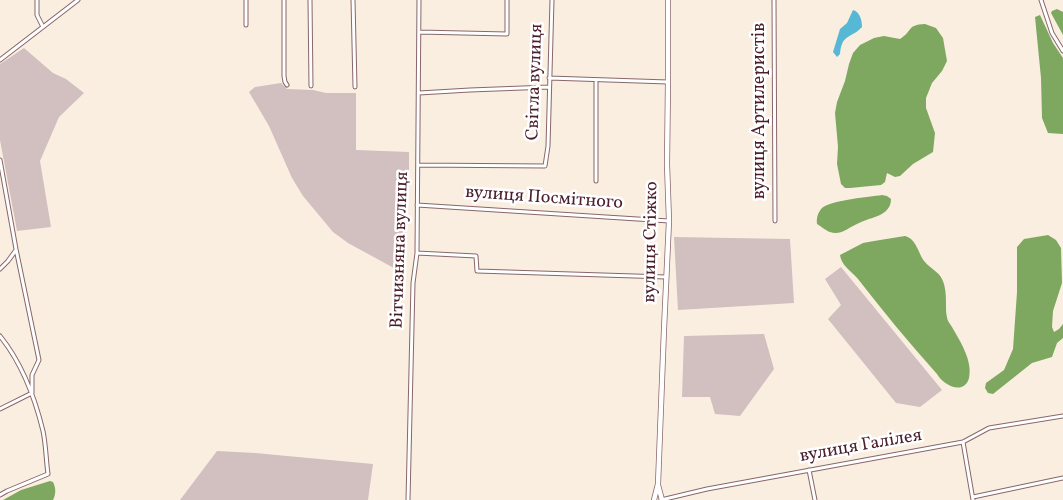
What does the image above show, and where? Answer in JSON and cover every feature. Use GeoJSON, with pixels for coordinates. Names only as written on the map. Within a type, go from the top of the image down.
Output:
{"type":"FeatureCollection","features":[{"type":"Feature","properties":{"kind":"street"},"geometry":{"type":"LineString","coordinates":[[37,0],[37,15],[42,27]]}},
{"type":"Feature","properties":{"kind":"street"},"geometry":{"type":"LineString","coordinates":[[0,60],[78,0]]}},
{"type":"Feature","properties":{"kind":"street"},"geometry":{"type":"LineString","coordinates":[[246,0],[246,25]]}},
{"type":"Feature","properties":{"kind":"street"},"geometry":{"type":"LineString","coordinates":[[284,0],[284,76],[287,85]]}},
{"type":"Feature","properties":{"kind":"street"},"geometry":{"type":"LineString","coordinates":[[310,0],[310,86]]}},
{"type":"Feature","properties":{"kind":"street"},"geometry":{"type":"LineString","coordinates":[[353,0],[354,87]]}},
{"type":"Feature","properties":{"kind":"street","name":"Вітчизняна вулиця"},"geometry":{"type":"LineString","coordinates":[[408,500],[413,283],[417,253],[419,0]]}},
{"type":"Feature","properties":{"kind":"street"},"geometry":{"type":"LineString","coordinates":[[419,32],[507,34],[507,0]]}},
{"type":"Feature","properties":{"kind":"street","name":"Світла вулиця"},"geometry":{"type":"LineString","coordinates":[[418,164],[545,166],[548,146],[552,0]]}},
{"type":"Feature","properties":{"kind":"street","name":"вулиця Стіжко"},"geometry":{"type":"LineString","coordinates":[[654,500],[658,484],[669,222],[667,164],[668,0]]}},
{"type":"Feature","properties":{"kind":"street","name":"вулиця Артилеристів"},"geometry":{"type":"LineString","coordinates":[[774,0],[776,221]]}},
{"type":"Feature","properties":{"kind":"street"},"geometry":{"type":"LineString","coordinates":[[1041,0],[1052,33],[1063,51]]}},
{"type":"Feature","properties":{"kind":"street"},"geometry":{"type":"LineString","coordinates":[[549,78],[668,82]]}},
{"type":"Feature","properties":{"kind":"street"},"geometry":{"type":"LineString","coordinates":[[596,80],[596,181]]}},
{"type":"Feature","properties":{"kind":"street"},"geometry":{"type":"LineString","coordinates":[[418,93],[549,87]]}},
{"type":"Feature","properties":{"kind":"street"},"geometry":{"type":"LineString","coordinates":[[0,160],[39,360],[32,376],[32,393]]}},
{"type":"Feature","properties":{"kind":"street","name":"вулиця Посмітного"},"geometry":{"type":"LineString","coordinates":[[417,205],[669,222]]}},
{"type":"Feature","properties":{"kind":"street"},"geometry":{"type":"LineString","coordinates":[[0,269],[8,262],[16,249]]}},
{"type":"Feature","properties":{"kind":"street"},"geometry":{"type":"LineString","coordinates":[[417,253],[476,256],[477,271],[666,277]]}},
{"type":"Feature","properties":{"kind":"street"},"geometry":{"type":"LineString","coordinates":[[0,336],[9,348],[32,393],[43,432],[48,474],[0,495]]}},
{"type":"Feature","properties":{"kind":"street"},"geometry":{"type":"LineString","coordinates":[[0,409],[32,393]]}},
{"type":"Feature","properties":{"kind":"street","name":"вулиця Галілея"},"geometry":{"type":"LineString","coordinates":[[662,500],[707,489],[962,442],[989,428],[1063,416]]}},
{"type":"Feature","properties":{"kind":"street"},"geometry":{"type":"LineString","coordinates":[[962,442],[973,499],[1063,478]]}},
{"type":"Feature","properties":{"kind":"street"},"geometry":{"type":"LineString","coordinates":[[809,470],[814,500]]}},
{"type":"Feature","properties":{"kind":"street","name":"вулиця Стіжко"},"geometry":{"type":"LineString","coordinates":[[658,484],[662,500]]}},
{"type":"Feature","properties":{"kind":"shaded area"},"geometry":{"type":"Polygon","coordinates":[[[24,48],[53,73],[66,79],[84,93],[59,117],[40,161],[51,227],[17,231],[0,140],[0,64],[24,48]]]}},
{"type":"Feature","properties":{"kind":"shaded area"},"geometry":{"type":"Polygon","coordinates":[[[281,83],[287,89],[313,90],[326,93],[356,93],[356,150],[409,152],[403,273],[348,243],[333,232],[303,196],[292,178],[269,126],[249,92],[255,87],[281,83]]]}},
{"type":"Feature","properties":{"kind":"shaded area"},"geometry":{"type":"Polygon","coordinates":[[[674,237],[790,239],[794,303],[678,310],[674,237]]]}},
{"type":"Feature","properties":{"kind":"shaded area"},"geometry":{"type":"Polygon","coordinates":[[[841,267],[942,390],[920,407],[896,403],[828,319],[841,305],[825,279],[841,267]]]}},
{"type":"Feature","properties":{"kind":"shaded area"},"geometry":{"type":"Polygon","coordinates":[[[764,334],[774,369],[740,416],[715,414],[710,397],[682,397],[684,336],[764,334]]]}},
{"type":"Feature","properties":{"kind":"shaded area"},"geometry":{"type":"Polygon","coordinates":[[[217,451],[373,464],[368,500],[180,500],[217,451]]]}},
{"type":"Feature","properties":{"kind":"green space"},"geometry":{"type":"Polygon","coordinates":[[[1057,9],[1063,12],[1063,35],[1051,13],[1057,9]]]}},
{"type":"Feature","properties":{"kind":"green space"},"geometry":{"type":"Polygon","coordinates":[[[1040,15],[1053,43],[1063,58],[1063,134],[1048,133],[1042,118],[1041,78],[1035,17],[1040,15]]]}},
{"type":"Feature","properties":{"kind":"green space"},"geometry":{"type":"Polygon","coordinates":[[[925,24],[936,28],[943,38],[947,61],[942,71],[932,83],[926,98],[926,108],[935,133],[933,152],[913,164],[900,176],[895,177],[887,173],[885,182],[881,185],[845,188],[841,184],[837,164],[838,147],[835,113],[853,53],[860,45],[874,38],[884,36],[900,39],[912,27],[925,24]]]}},
{"type":"Feature","properties":{"kind":"green space"},"geometry":{"type":"Polygon","coordinates":[[[882,195],[891,199],[888,209],[879,215],[838,233],[828,231],[817,224],[818,213],[825,206],[844,200],[882,195]]]}},
{"type":"Feature","properties":{"kind":"green space"},"geometry":{"type":"Polygon","coordinates":[[[1048,235],[1056,240],[1061,248],[1062,283],[1053,311],[1052,327],[1054,332],[1063,324],[1063,338],[1057,343],[1052,357],[1032,363],[993,394],[988,393],[985,388],[986,383],[1004,370],[1013,349],[1017,292],[1017,247],[1024,239],[1048,235]]]}},
{"type":"Feature","properties":{"kind":"green space"},"geometry":{"type":"Polygon","coordinates":[[[905,236],[915,243],[925,262],[939,274],[943,282],[946,292],[948,319],[962,345],[969,365],[969,378],[963,387],[953,387],[940,378],[858,279],[844,265],[841,259],[840,255],[863,243],[905,236]]]}},
{"type":"Feature","properties":{"kind":"green space"},"geometry":{"type":"Polygon","coordinates":[[[50,481],[53,482],[55,489],[53,500],[3,500],[21,490],[50,481]]]}},
{"type":"Feature","properties":{"kind":"water"},"geometry":{"type":"Polygon","coordinates":[[[853,10],[860,17],[862,27],[845,39],[840,54],[837,57],[833,52],[840,29],[847,23],[853,10]]]}}]}
